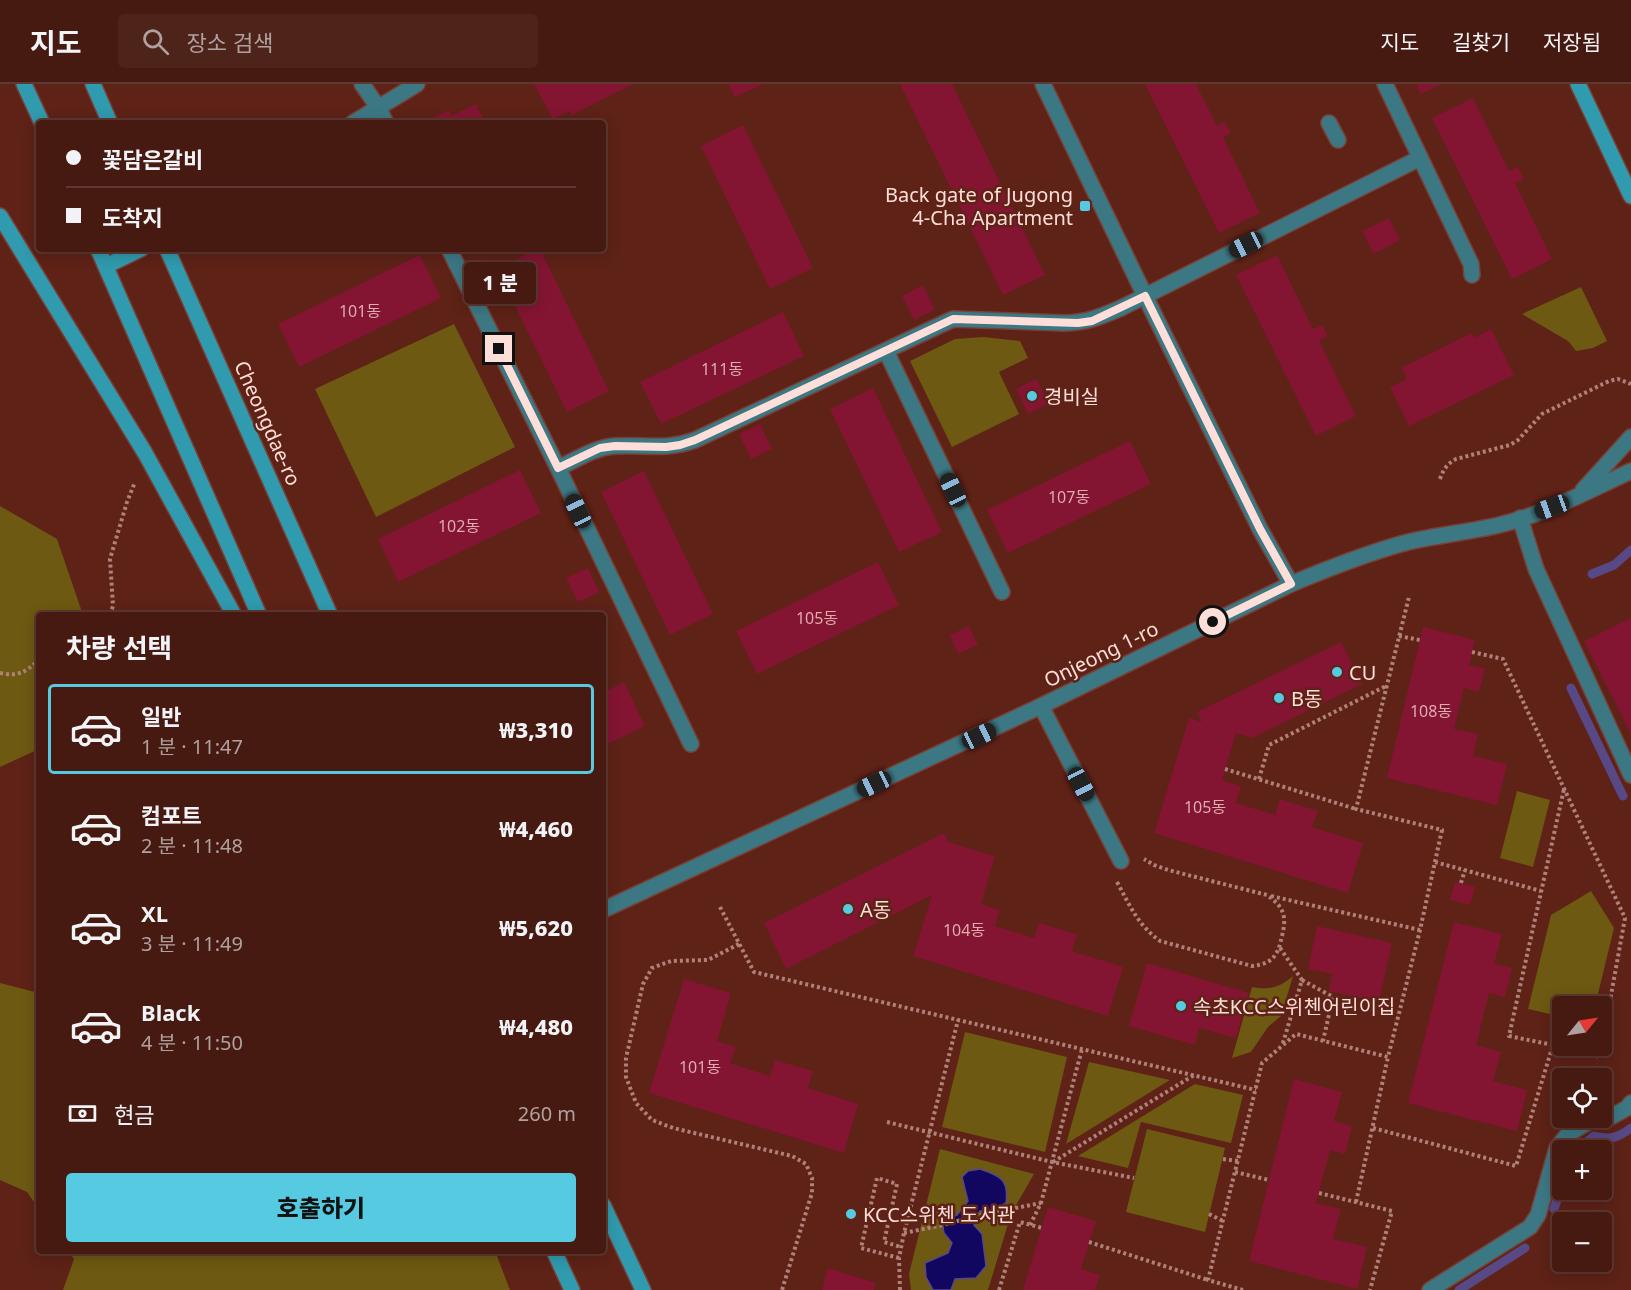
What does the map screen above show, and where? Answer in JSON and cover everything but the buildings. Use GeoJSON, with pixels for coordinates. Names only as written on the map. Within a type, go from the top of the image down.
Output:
{"type":"FeatureCollection","features":[{"type":"Feature","properties":{"kind":"street"},"geometry":{"type":"LineString","coordinates":[[24,84],[41,120]]}},
{"type":"Feature","properties":{"kind":"street"},"geometry":{"type":"LineString","coordinates":[[93,84],[110,120]]}},
{"type":"Feature","properties":{"kind":"street"},"geometry":{"type":"LineString","coordinates":[[362,84],[384,120]]}},
{"type":"Feature","properties":{"kind":"street"},"geometry":{"type":"LineString","coordinates":[[358,120],[417,84]]}},
{"type":"Feature","properties":{"kind":"street"},"geometry":{"type":"LineString","coordinates":[[1043,84],[1260,529],[1291,584]]}},
{"type":"Feature","properties":{"kind":"street"},"geometry":{"type":"LineString","coordinates":[[1385,84],[1471,264],[1472,275]]}},
{"type":"Feature","properties":{"kind":"street"},"geometry":{"type":"LineString","coordinates":[[1578,84],[1631,196]]}},
{"type":"Feature","properties":{"kind":"street"},"geometry":{"type":"LineString","coordinates":[[1329,123],[1338,140]]}},
{"type":"Feature","properties":{"kind":"street"},"geometry":{"type":"LineString","coordinates":[[558,468],[600,448],[666,447],[695,440],[953,319],[1078,323],[1092,321],[1420,158]]}},
{"type":"Feature","properties":{"kind":"street"},"geometry":{"type":"LineString","coordinates":[[0,216],[145,453],[232,612]]}},
{"type":"Feature","properties":{"kind":"street"},"geometry":{"type":"LineString","coordinates":[[99,252],[258,612]]}},
{"type":"Feature","properties":{"kind":"street"},"geometry":{"type":"LineString","coordinates":[[106,266],[135,252]]}},
{"type":"Feature","properties":{"kind":"street","name":"Cheongdae-ro"},"geometry":{"type":"LineString","coordinates":[[168,252],[329,612]]}},
{"type":"Feature","properties":{"kind":"street"},"geometry":{"type":"LineString","coordinates":[[450,252],[691,744]]}},
{"type":"Feature","properties":{"kind":"street"},"geometry":{"type":"LineString","coordinates":[[886,351],[1002,592]]}},
{"type":"Feature","properties":{"kind":"street"},"geometry":{"type":"LineString","coordinates":[[1579,495],[1631,436]]}},
{"type":"Feature","properties":{"kind":"street","name":"Onjeong 1-ro"},"geometry":{"type":"LineString","coordinates":[[606,909],[1041,706],[1291,584],[1333,566],[1410,542],[1499,525],[1552,507],[1631,471]]}},
{"type":"Feature","properties":{"kind":"street"},"geometry":{"type":"LineString","coordinates":[[1520,518],[1536,569],[1631,775]]}},
{"type":"Feature","properties":{"kind":"street"},"geometry":{"type":"LineString","coordinates":[[1041,706],[1121,861]]}},
{"type":"Feature","properties":{"kind":"street"},"geometry":{"type":"LineString","coordinates":[[1430,1290],[1530,1227],[1538,1215],[1557,1149],[1568,1134],[1590,1121],[1609,1118],[1627,1108],[1631,1103]]}},
{"type":"Feature","properties":{"kind":"street"},"geometry":{"type":"LineString","coordinates":[[606,1211],[643,1290]]}},
{"type":"Feature","properties":{"kind":"street"},"geometry":{"type":"LineString","coordinates":[[555,1254],[572,1290]]}},
{"type":"Feature","properties":{"kind":"path"},"geometry":{"type":"LineString","coordinates":[[1440,479],[1449,463],[1518,440],[1542,414],[1552,409],[1609,381],[1618,379],[1631,384]]}},
{"type":"Feature","properties":{"kind":"path"},"geometry":{"type":"LineString","coordinates":[[111,612],[113,606],[110,559],[126,502],[145,453]]}},
{"type":"Feature","properties":{"kind":"path"},"geometry":{"type":"LineString","coordinates":[[1356,809],[1409,597]]}},
{"type":"Feature","properties":{"kind":"path"},"geometry":{"type":"LineString","coordinates":[[1399,636],[1420,640]]}},
{"type":"Feature","properties":{"kind":"path"},"geometry":{"type":"LineString","coordinates":[[1472,652],[1503,658],[1625,918],[1611,996]]}},
{"type":"Feature","properties":{"kind":"path"},"geometry":{"type":"LineString","coordinates":[[0,673],[14,676],[36,662]]}},
{"type":"Feature","properties":{"kind":"path"},"geometry":{"type":"LineString","coordinates":[[1259,779],[1269,745],[1387,686]]}},
{"type":"Feature","properties":{"kind":"path"},"geometry":{"type":"LineString","coordinates":[[1225,769],[1356,809],[1442,831],[1356,1202]]}},
{"type":"Feature","properties":{"kind":"path"},"geometry":{"type":"LineString","coordinates":[[1552,1045],[1509,1036],[1564,788]]}},
{"type":"Feature","properties":{"kind":"path"},"geometry":{"type":"LineString","coordinates":[[1138,853],[1154,865],[1267,895],[1420,930]]}},
{"type":"Feature","properties":{"kind":"path"},"geometry":{"type":"LineString","coordinates":[[1435,862],[1541,891]]}},
{"type":"Feature","properties":{"kind":"path"},"geometry":{"type":"LineString","coordinates":[[1461,884],[1465,870]]}},
{"type":"Feature","properties":{"kind":"path"},"geometry":{"type":"LineString","coordinates":[[1117,881],[1138,921],[1160,941],[1252,966],[1264,965],[1273,959],[1280,948],[1285,923],[1283,911],[1277,902],[1267,895]]}},
{"type":"Feature","properties":{"kind":"path"},"geometry":{"type":"LineString","coordinates":[[720,907],[754,972],[1256,1090]]}},
{"type":"Feature","properties":{"kind":"path"},"geometry":{"type":"LineString","coordinates":[[739,944],[708,960],[672,961],[652,968],[644,984],[636,1016],[626,1058],[626,1077],[636,1103],[652,1120],[673,1128],[792,1156],[806,1164],[812,1178],[812,1193],[782,1290]]}},
{"type":"Feature","properties":{"kind":"path"},"geometry":{"type":"LineString","coordinates":[[1280,948],[1302,980],[1333,997],[1323,1041]]}},
{"type":"Feature","properties":{"kind":"path"},"geometry":{"type":"LineString","coordinates":[[1282,1046],[1302,980]]}},
{"type":"Feature","properties":{"kind":"path"},"geometry":{"type":"LineString","coordinates":[[900,1290],[899,1258],[904,1233],[958,1020]]}},
{"type":"Feature","properties":{"kind":"path"},"geometry":{"type":"LineString","coordinates":[[1208,1280],[1262,1063],[1296,1034],[1388,1057]]}},
{"type":"Feature","properties":{"kind":"path"},"geometry":{"type":"LineString","coordinates":[[1372,1128],[1516,1166],[1552,1048]]}},
{"type":"Feature","properties":{"kind":"path"},"geometry":{"type":"LineString","coordinates":[[1030,1224],[1041,1203],[1082,1049]]}},
{"type":"Feature","properties":{"kind":"path"},"geometry":{"type":"LineString","coordinates":[[1052,1162],[1194,1075]]}},
{"type":"Feature","properties":{"kind":"path"},"geometry":{"type":"LineString","coordinates":[[887,1122],[1052,1162],[1134,1179]]}},
{"type":"Feature","properties":{"kind":"path"},"geometry":{"type":"LineString","coordinates":[[1223,1159],[1238,1161]]}},
{"type":"Feature","properties":{"kind":"path"},"geometry":{"type":"LineString","coordinates":[[1235,1172],[1269,1180]]}},
{"type":"Feature","properties":{"kind":"path"},"geometry":{"type":"LineString","coordinates":[[899,1258],[861,1248],[878,1178],[897,1184],[884,1242],[901,1247]]}},
{"type":"Feature","properties":{"kind":"path"},"geometry":{"type":"LineString","coordinates":[[1318,1193],[1392,1210],[1370,1290]]}},
{"type":"Feature","properties":{"kind":"path"},"geometry":{"type":"LineString","coordinates":[[904,1233],[1041,1203]]}},
{"type":"Feature","properties":{"kind":"path"},"geometry":{"type":"LineString","coordinates":[[1209,1214],[1223,1221]]}},
{"type":"Feature","properties":{"kind":"path"},"geometry":{"type":"LineString","coordinates":[[999,1290],[1020,1222],[1042,1228]]}},
{"type":"Feature","properties":{"kind":"path"},"geometry":{"type":"LineString","coordinates":[[1089,1242],[1243,1290]]}},
{"type":"Feature","properties":{"kind":"shaded area"},"geometry":{"type":"Polygon","coordinates":[[[1581,287],[1607,341],[1593,348],[1576,351],[1568,341],[1522,314],[1581,287]]]}},
{"type":"Feature","properties":{"kind":"shaded area"},"geometry":{"type":"Polygon","coordinates":[[[454,324],[515,447],[376,517],[315,389],[454,324]]]}},
{"type":"Feature","properties":{"kind":"shaded area"},"geometry":{"type":"Polygon","coordinates":[[[983,337],[1020,341],[1028,358],[999,372],[1019,414],[952,447],[910,361],[955,339],[983,337]]]}},
{"type":"Feature","properties":{"kind":"shaded area"},"geometry":{"type":"Polygon","coordinates":[[[0,506],[57,539],[82,612],[36,612],[36,750],[0,767],[0,506]]]}},
{"type":"Feature","properties":{"kind":"shaded area"},"geometry":{"type":"Polygon","coordinates":[[[1517,791],[1550,800],[1533,867],[1500,858],[1517,791]]]}},
{"type":"Feature","properties":{"kind":"shaded area"},"geometry":{"type":"Polygon","coordinates":[[[1591,891],[1614,928],[1597,996],[1552,996],[1552,1014],[1528,1009],[1551,915],[1591,891]]]}},
{"type":"Feature","properties":{"kind":"shaded area"},"geometry":{"type":"Polygon","coordinates":[[[1293,976],[1281,1016],[1268,1027],[1251,1052],[1232,1058],[1252,987],[1274,987],[1293,976]]]}},
{"type":"Feature","properties":{"kind":"shaded area"},"geometry":{"type":"Polygon","coordinates":[[[0,983],[36,992],[36,1205],[27,1192],[0,1180],[0,983]]]}},
{"type":"Feature","properties":{"kind":"shaded area"},"geometry":{"type":"Polygon","coordinates":[[[965,1032],[1067,1057],[1045,1152],[942,1127],[965,1032]]]}},
{"type":"Feature","properties":{"kind":"shaded area"},"geometry":{"type":"Polygon","coordinates":[[[1089,1062],[1170,1080],[1066,1144],[1089,1062]]]}},
{"type":"Feature","properties":{"kind":"shaded area"},"geometry":{"type":"Polygon","coordinates":[[[1195,1084],[1243,1095],[1231,1143],[1141,1122],[1128,1168],[1078,1156],[1195,1084]]]}},
{"type":"Feature","properties":{"kind":"shaded area"},"geometry":{"type":"Polygon","coordinates":[[[1147,1129],[1225,1148],[1205,1232],[1126,1212],[1147,1129]]]}},
{"type":"Feature","properties":{"kind":"shaded area"},"geometry":{"type":"Polygon","coordinates":[[[940,1149],[1034,1174],[1011,1214],[988,1290],[911,1290],[909,1274],[940,1149]]]}},
{"type":"Feature","properties":{"kind":"shaded area"},"geometry":{"type":"Polygon","coordinates":[[[980,1169],[1002,1180],[1007,1195],[1006,1203],[994,1209],[980,1211],[976,1216],[974,1225],[982,1234],[986,1266],[976,1278],[955,1279],[951,1290],[933,1290],[926,1277],[925,1263],[948,1253],[952,1243],[944,1233],[942,1220],[957,1215],[968,1201],[962,1177],[968,1171],[980,1169]]]}},
{"type":"Feature","properties":{"kind":"shaded area"},"geometry":{"type":"Polygon","coordinates":[[[70,1254],[496,1254],[510,1290],[63,1290],[74,1259],[70,1254]]]}},
{"type":"Feature","properties":{"kind":"waterway"},"geometry":{"type":"LineString","coordinates":[[1592,574],[1614,565],[1631,550]]}},
{"type":"Feature","properties":{"kind":"waterway"},"geometry":{"type":"LineString","coordinates":[[1571,688],[1623,796]]}},
{"type":"Feature","properties":{"kind":"waterway"},"geometry":{"type":"LineString","coordinates":[[1589,1140],[1594,1136],[1614,1137],[1631,1128]]}},
{"type":"Feature","properties":{"kind":"waterway"},"geometry":{"type":"LineString","coordinates":[[1554,1209],[1557,1200]]}},
{"type":"Feature","properties":{"kind":"waterway"},"geometry":{"type":"LineString","coordinates":[[1459,1290],[1525,1248]]}},
{"type":"Feature","properties":{"kind":"place","name":"Back gate of Jugong 4-Cha Apartment"},"geometry":{"type":"Point","coordinates":[1085,206]}},
{"type":"Feature","properties":{"kind":"place","name":"경비실"},"geometry":{"type":"Point","coordinates":[1032,396]}},
{"type":"Feature","properties":{"kind":"place","name":"CU"},"geometry":{"type":"Point","coordinates":[1337,672]}},
{"type":"Feature","properties":{"kind":"place","name":"B동"},"geometry":{"type":"Point","coordinates":[1279,698]}},
{"type":"Feature","properties":{"kind":"place","name":"A동"},"geometry":{"type":"Point","coordinates":[848,909]}},
{"type":"Feature","properties":{"kind":"place","name":"속초KCC스위첸어린이집"},"geometry":{"type":"Point","coordinates":[1181,1006]}},
{"type":"Feature","properties":{"kind":"place","name":"KCC스위첸 도서관"},"geometry":{"type":"Point","coordinates":[851,1214]}},
{"type":"Feature","properties":{"kind":"route"},"geometry":{"type":"LineString","coordinates":[[499,349],[558,468],[600,448],[666,447],[695,440],[953,319],[1078,323],[1092,321],[1145,296],[1260,529],[1291,584],[1213,622]]}}]}
